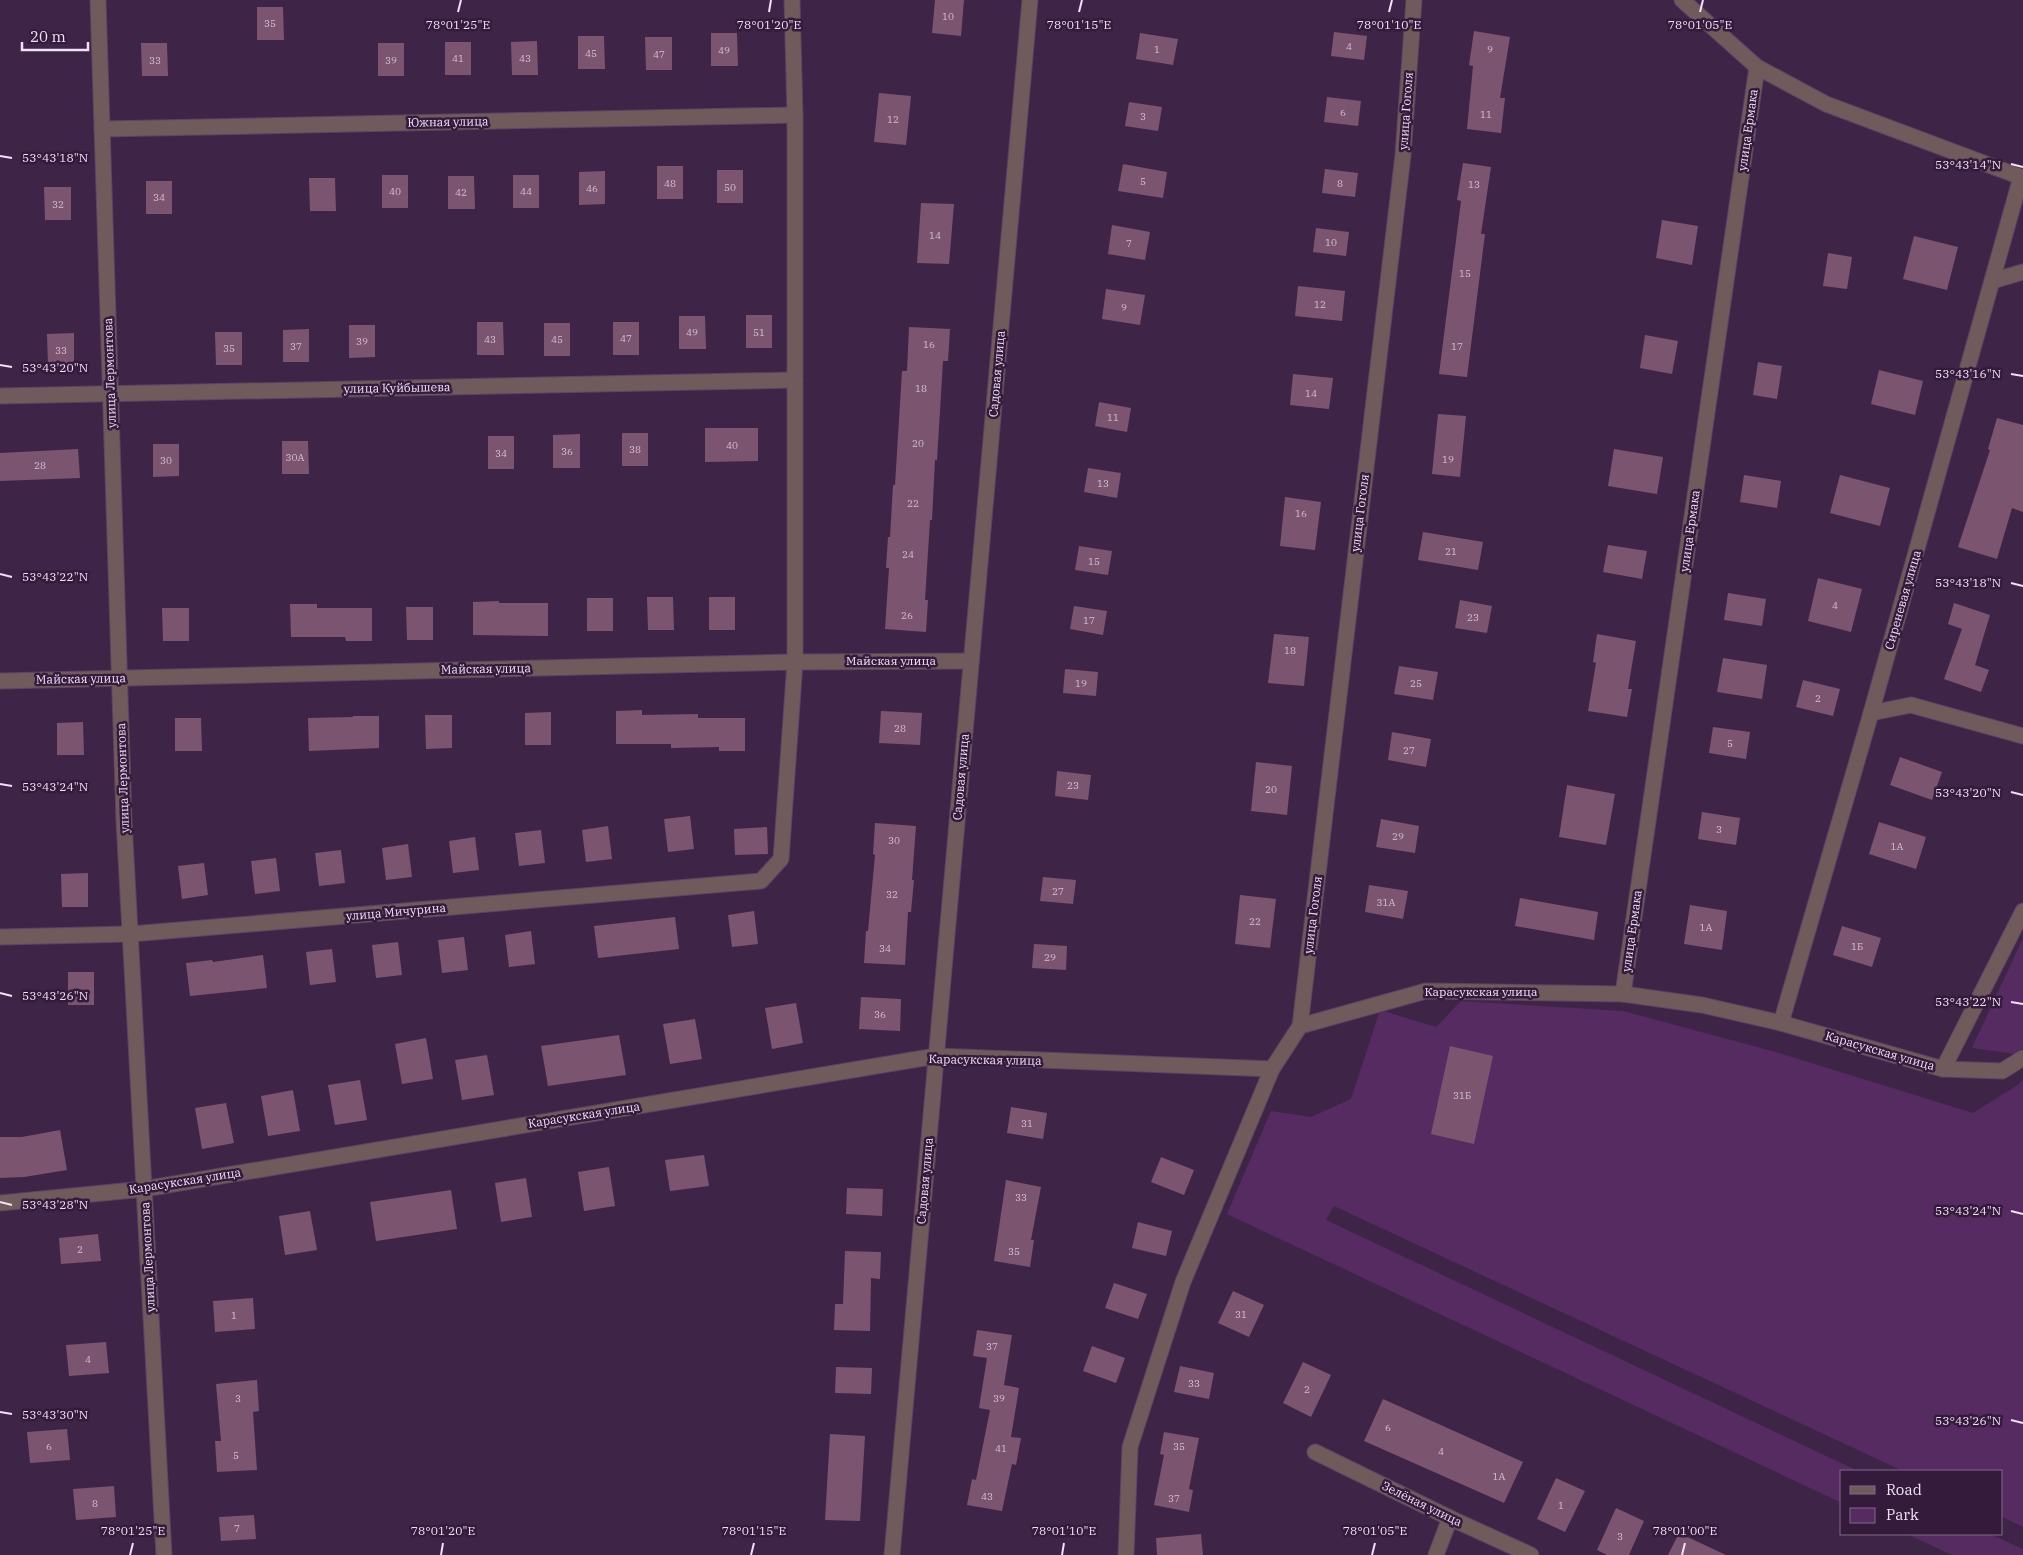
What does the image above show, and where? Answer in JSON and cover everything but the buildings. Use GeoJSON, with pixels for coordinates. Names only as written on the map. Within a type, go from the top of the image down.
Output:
{"type":"FeatureCollection","features":[{"type":"Feature","properties":{"kind":"street","name":"улица Лермонтова"},"geometry":{"type":"LineString","coordinates":[[98,0],[124,820],[164,1555]]}},
{"type":"Feature","properties":{"kind":"street"},"geometry":{"type":"LineString","coordinates":[[792,0],[795,115],[795,662]]}},
{"type":"Feature","properties":{"kind":"street","name":"Садовая улица"},"geometry":{"type":"LineString","coordinates":[[892,1555],[1030,0]]}},
{"type":"Feature","properties":{"kind":"street","name":"улица Гоголя"},"geometry":{"type":"LineString","coordinates":[[1300,1026],[1403,155],[1414,0]]}},
{"type":"Feature","properties":{"kind":"street"},"geometry":{"type":"LineString","coordinates":[[1682,0],[1757,67]]}},
{"type":"Feature","properties":{"kind":"street","name":"Сиреневая улица"},"geometry":{"type":"LineString","coordinates":[[1757,67],[1826,104],[2021,177],[1871,713],[1781,1023]]}},
{"type":"Feature","properties":{"kind":"street","name":"улица Ермака"},"geometry":{"type":"LineString","coordinates":[[1623,994],[1757,67]]}},
{"type":"Feature","properties":{"kind":"street","name":"Южная улица"},"geometry":{"type":"LineString","coordinates":[[102,129],[795,115]]}},
{"type":"Feature","properties":{"kind":"street"},"geometry":{"type":"LineString","coordinates":[[1992,281],[2023,272]]}},
{"type":"Feature","properties":{"kind":"street","name":"улица Куйбышева"},"geometry":{"type":"LineString","coordinates":[[0,396],[795,380]]}},
{"type":"Feature","properties":{"kind":"street","name":"Майская улица"},"geometry":{"type":"LineString","coordinates":[[0,681],[795,662],[971,661]]}},
{"type":"Feature","properties":{"kind":"street","name":"улица Мичурина"},"geometry":{"type":"LineString","coordinates":[[0,937],[130,934],[761,881],[781,859],[795,662]]}},
{"type":"Feature","properties":{"kind":"street"},"geometry":{"type":"LineString","coordinates":[[1871,713],[1911,705],[2023,736]]}},
{"type":"Feature","properties":{"kind":"street"},"geometry":{"type":"LineString","coordinates":[[1943,1069],[2023,912]]}},
{"type":"Feature","properties":{"kind":"street","name":"Карасукская улица"},"geometry":{"type":"LineString","coordinates":[[1300,1026],[1426,991],[1623,994],[1702,1005],[1781,1023],[1943,1069],[2002,1071],[2023,1058]]}},
{"type":"Feature","properties":{"kind":"street"},"geometry":{"type":"LineString","coordinates":[[1126,1555],[1130,1447],[1183,1282],[1272,1069],[1300,1026]]}},
{"type":"Feature","properties":{"kind":"street","name":"Карасукская улица"},"geometry":{"type":"LineString","coordinates":[[0,1204],[144,1189],[936,1056],[1272,1069]]}},
{"type":"Feature","properties":{"kind":"street","name":"Зелёная улица"},"geometry":{"type":"LineString","coordinates":[[1315,1452],[1531,1555]]}},
{"type":"Feature","properties":{"kind":"street"},"geometry":{"type":"LineString","coordinates":[[1436,1555],[1450,1518]]}},
{"type":"Feature","properties":{"kind":"green space"},"geometry":{"type":"Polygon","coordinates":[[[2023,938],[2023,1048],[2015,1054],[1972,1048],[2023,938]]]}},
{"type":"Feature","properties":{"kind":"green space"},"geometry":{"type":"Polygon","coordinates":[[[1461,1001],[1623,1011],[1772,1051],[1973,1113],[2019,1084],[2023,1079],[2023,1527],[2003,1517],[2003,1470],[1901,1470],[1334,1206],[1326,1220],[1856,1470],[1840,1470],[1840,1502],[1227,1214],[1271,1111],[1311,1117],[1351,1099],[1380,1010],[1436,1027],[1461,1001]]]}},
{"type":"Feature","properties":{"kind":"green space"},"geometry":{"type":"Polygon","coordinates":[[[1909,1535],[1992,1535],[2023,1549],[2023,1555],[1952,1555],[1909,1535]]]}}]}
